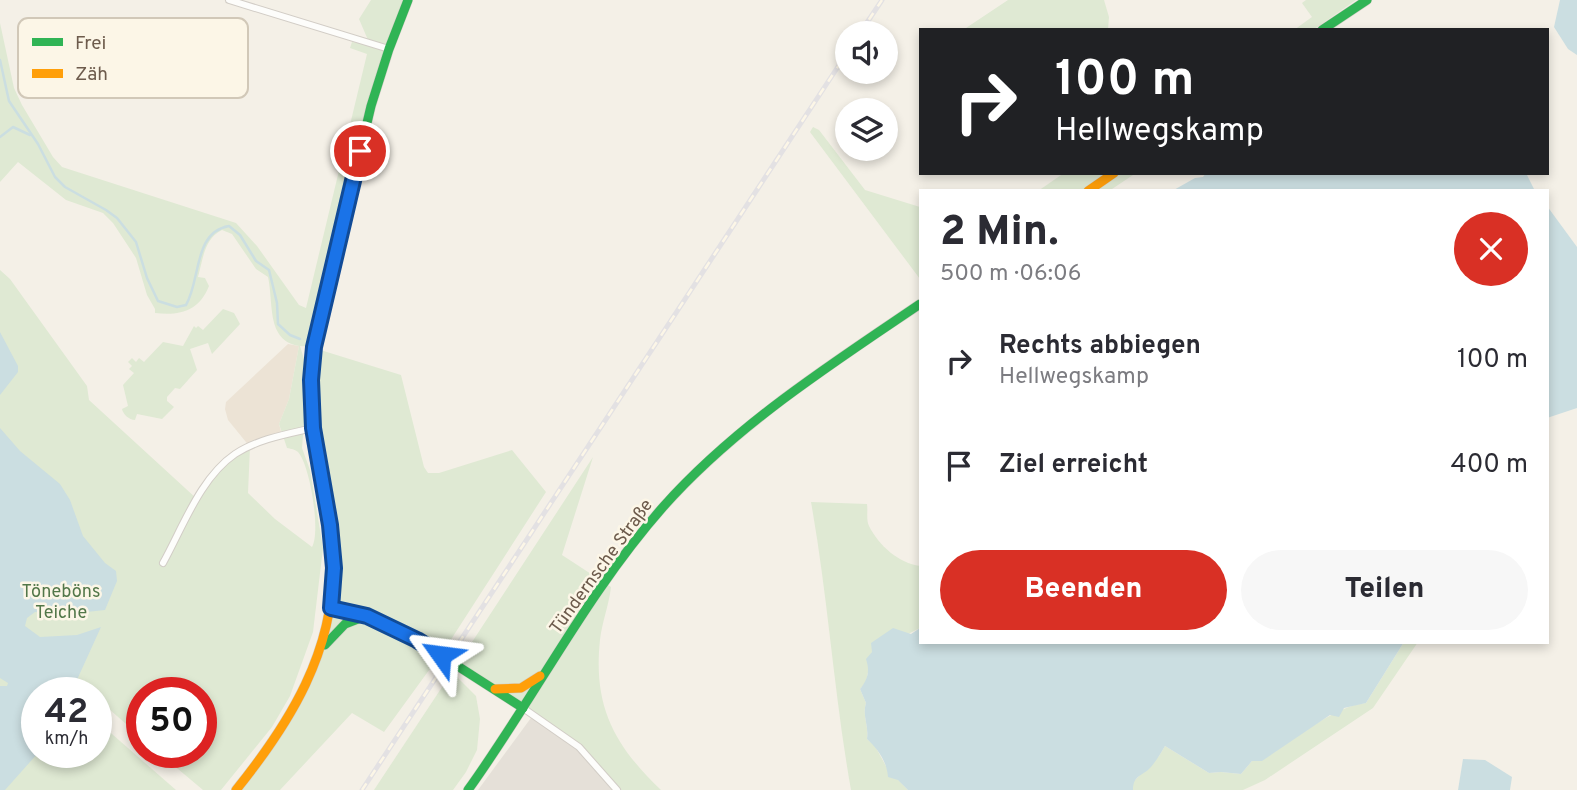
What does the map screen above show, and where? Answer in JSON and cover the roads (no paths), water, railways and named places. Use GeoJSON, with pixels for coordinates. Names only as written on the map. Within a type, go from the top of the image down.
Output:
{"type":"FeatureCollection","features":[{"type":"Feature","properties":{"kind":"main road"},"geometry":{"type":"LineString","coordinates":[[236,790],[282,731],[314,673],[324,646],[331,608],[334,568],[330,525],[313,428],[311,380],[314,347],[371,106],[408,0]]}},
{"type":"Feature","properties":{"kind":"main road"},"geometry":{"type":"LineString","coordinates":[[1325,28],[1367,0]]}},
{"type":"Feature","properties":{"kind":"main road"},"geometry":{"type":"LineString","coordinates":[[1091,189],[1111,175]]}},
{"type":"Feature","properties":{"kind":"main road","name":"Tündernsche Straße"},"geometry":{"type":"LineString","coordinates":[[468,790],[627,552],[662,508],[703,465],[769,409],[919,305]]}},
{"type":"Feature","properties":{"kind":"main road"},"geometry":{"type":"LineString","coordinates":[[331,608],[367,616],[417,640],[523,708]]}},
{"type":"Feature","properties":{"kind":"main road"},"geometry":{"type":"LineString","coordinates":[[324,646],[345,624],[367,616]]}},
{"type":"Feature","properties":{"kind":"main road"},"geometry":{"type":"LineString","coordinates":[[493,689],[522,688],[550,668]]}},
{"type":"Feature","properties":{"kind":"street"},"geometry":{"type":"LineString","coordinates":[[229,0],[389,49]]}},
{"type":"Feature","properties":{"kind":"street"},"geometry":{"type":"LineString","coordinates":[[163,563],[201,493],[217,470],[236,453],[261,442],[313,428]]}},
{"type":"Feature","properties":{"kind":"street"},"geometry":{"type":"LineString","coordinates":[[523,708],[579,747],[617,790]]}},
{"type":"Feature","properties":{"kind":"waterway"},"geometry":{"type":"LineString","coordinates":[[0,60],[9,101],[38,144],[55,177],[65,187],[117,218],[136,242],[147,278],[158,301],[177,307],[186,305],[209,237],[217,230],[229,226],[240,235],[256,261],[269,270],[277,303],[278,324],[290,335],[300,339]]}},
{"type":"Feature","properties":{"kind":"waterway"},"geometry":{"type":"LineString","coordinates":[[0,137],[13,127],[30,135]]}},
{"type":"Feature","properties":{"kind":"railway"},"geometry":{"type":"LineString","coordinates":[[868,21],[882,0]]}},
{"type":"Feature","properties":{"kind":"railway"},"geometry":{"type":"LineString","coordinates":[[362,790],[835,71]]}},
{"type":"Feature","properties":{"kind":"park label","name":"Töneböns Teiche"},"geometry":{"type":"Point","coordinates":[61,602]}}]}
